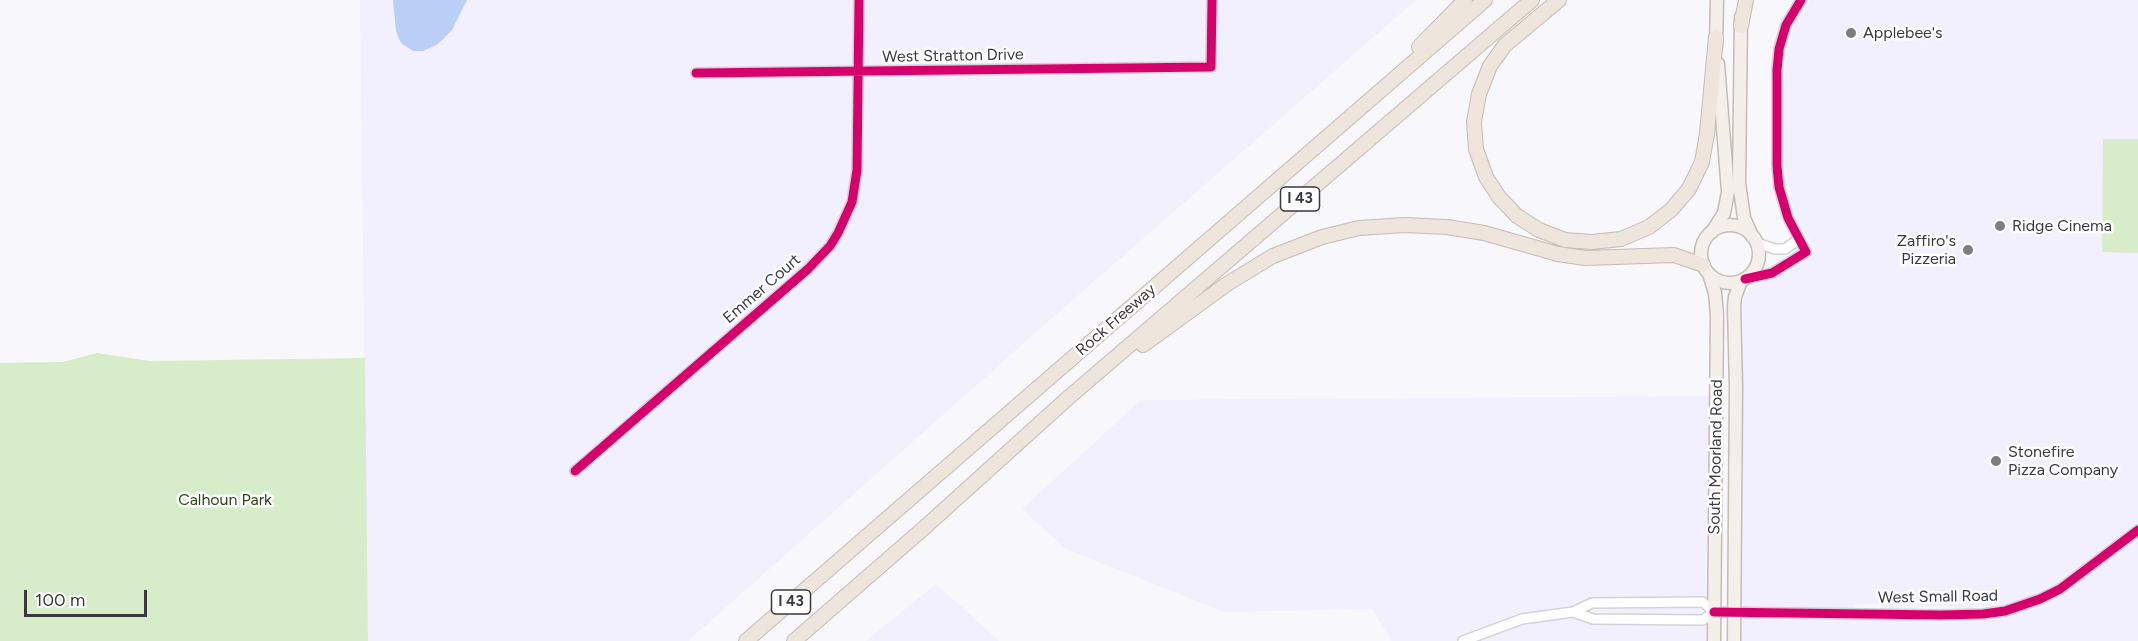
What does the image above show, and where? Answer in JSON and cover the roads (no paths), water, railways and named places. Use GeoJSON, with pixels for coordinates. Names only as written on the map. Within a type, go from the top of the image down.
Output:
{"type":"FeatureCollection","features":[{"type":"Feature","properties":{"kind":"highway"},"geometry":{"type":"LineString","coordinates":[[1351,117],[1465,0]]}},
{"type":"Feature","properties":{"kind":"highway","name":"Rock Freeway"},"geometry":{"type":"LineString","coordinates":[[746,641],[1485,0]]}},
{"type":"Feature","properties":{"kind":"highway","name":"Rock Freeway"},"geometry":{"type":"LineString","coordinates":[[794,641],[1068,398],[1532,0]]}},
{"type":"Feature","properties":{"kind":"highway"},"geometry":{"type":"LineString","coordinates":[[1559,0],[1506,45],[1490,66],[1479,94],[1474,122],[1476,149],[1486,177],[1499,197],[1516,216],[1539,230],[1565,240],[1592,242],[1621,239],[1649,227],[1671,210],[1689,189],[1702,162],[1707,134],[1716,38]]}},
{"type":"Feature","properties":{"kind":"highway"},"geometry":{"type":"LineString","coordinates":[[1741,26],[1746,0]]}},
{"type":"Feature","properties":{"kind":"highway"},"geometry":{"type":"LineString","coordinates":[[1068,398],[1227,284],[1273,256],[1322,237],[1359,228],[1405,225],[1448,227],[1484,233],[1558,254],[1585,258],[1674,255],[1706,269]]}},
{"type":"Feature","properties":{"kind":"main road"},"geometry":{"type":"LineString","coordinates":[[1717,0],[1716,38],[1728,192],[1724,213],[1702,247],[1706,269],[1720,281],[1727,283],[1743,280],[1756,267],[1759,259],[1754,239],[1744,218],[1739,183],[1740,0]]}},
{"type":"Feature","properties":{"kind":"main road"},"geometry":{"type":"LineString","coordinates":[[1712,232],[1728,225],[1745,230],[1754,239]]}},
{"type":"Feature","properties":{"kind":"main road","name":"South Moorland Road"},"geometry":{"type":"LineString","coordinates":[[1706,269],[1715,293],[1717,315],[1714,641]]}},
{"type":"Feature","properties":{"kind":"main road","name":"South Moorland Road"},"geometry":{"type":"LineString","coordinates":[[1734,641],[1736,387],[1734,306],[1743,280]]}},
{"type":"Feature","properties":{"kind":"street","name":"Emmer Court"},"geometry":{"type":"LineString","coordinates":[[575,471],[808,269],[830,246],[845,219],[855,186],[859,0]]}},
{"type":"Feature","properties":{"kind":"street","name":"West Stratton Drive"},"geometry":{"type":"LineString","coordinates":[[696,74],[1211,68],[1212,0]]}},
{"type":"Feature","properties":{"kind":"street"},"geometry":{"type":"LineString","coordinates":[[1743,280],[1772,273],[1806,252],[1788,218],[1779,187],[1777,166],[1777,70],[1786,24],[1801,0]]}},
{"type":"Feature","properties":{"kind":"street"},"geometry":{"type":"LineString","coordinates":[[1754,239],[1775,249],[1785,249],[1799,239]]}},
{"type":"Feature","properties":{"kind":"street","name":"West Small Road"},"geometry":{"type":"LineString","coordinates":[[1714,612],[1941,615],[2005,611],[2060,590],[2138,530]]}},
{"type":"Feature","properties":{"kind":"street"},"geometry":{"type":"LineString","coordinates":[[1463,641],[1522,619],[1573,612],[1592,603],[1703,602],[1714,612],[1703,620],[1593,619],[1573,612]]}},
{"type":"Feature","properties":{"kind":"water"},"geometry":{"type":"Polygon","coordinates":[[[393,0],[467,0],[452,30],[438,44],[423,51],[413,51],[401,43],[396,31],[393,0]]]}},
{"type":"Feature","properties":{"kind":"place","name":"Applebee's"},"geometry":{"type":"Point","coordinates":[1851,33]}},
{"type":"Feature","properties":{"kind":"place","name":"Ridge Cinema"},"geometry":{"type":"Point","coordinates":[2000,226]}},
{"type":"Feature","properties":{"kind":"place","name":"Zaffiro's Pizzeria"},"geometry":{"type":"Point","coordinates":[1968,250]}},
{"type":"Feature","properties":{"kind":"place","name":"Stonefire Pizza Company"},"geometry":{"type":"Point","coordinates":[1996,461]}},
{"type":"Feature","properties":{"kind":"park label","name":"Calhoun Park"},"geometry":{"type":"Point","coordinates":[225,500]}}]}
